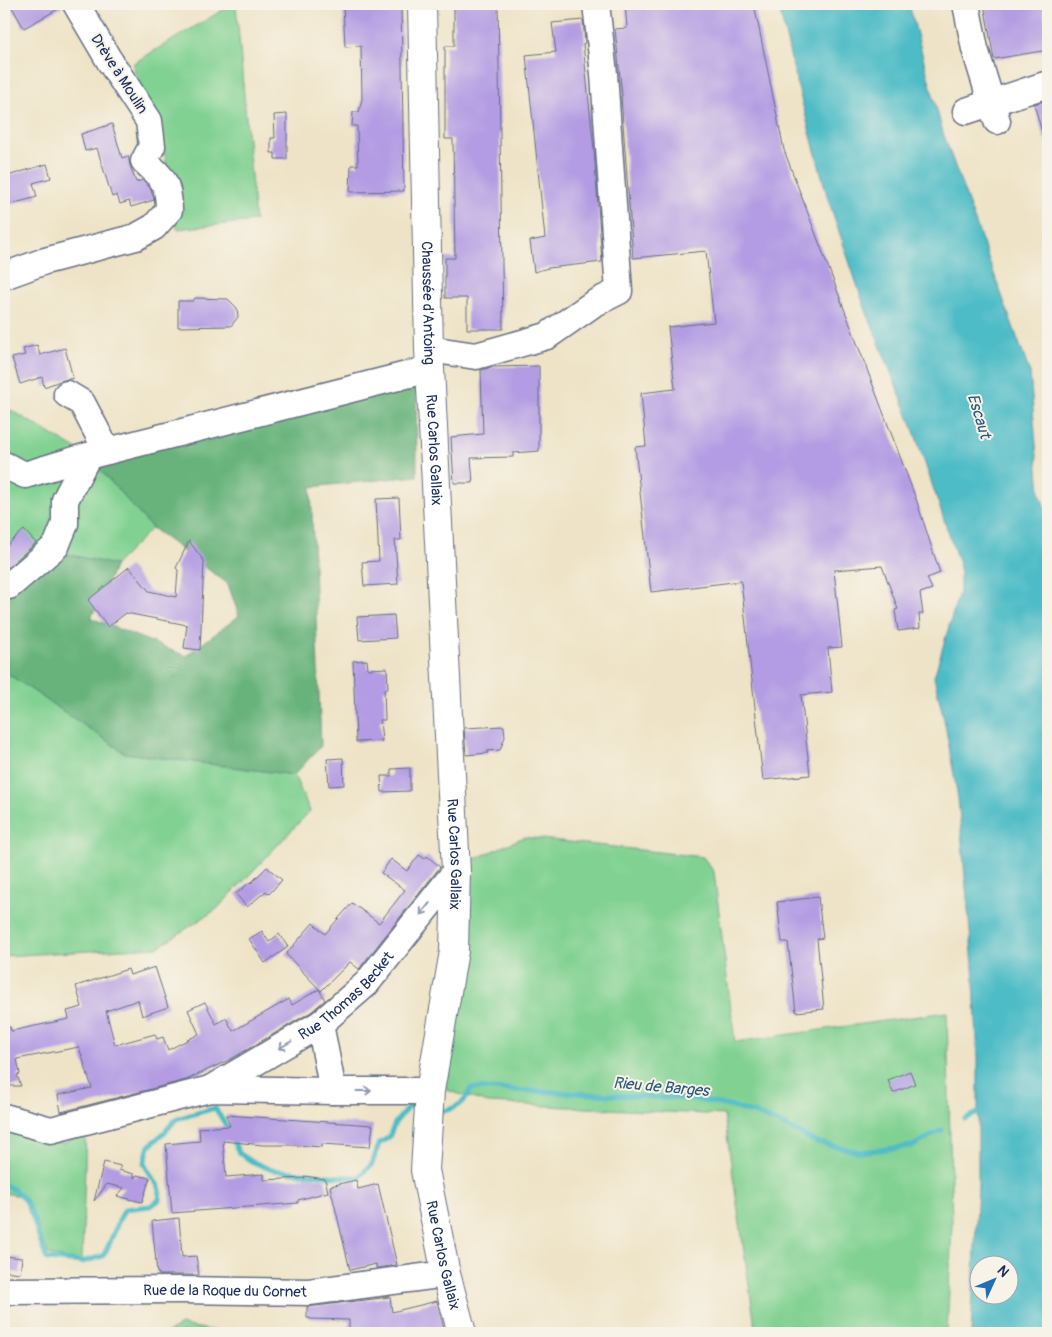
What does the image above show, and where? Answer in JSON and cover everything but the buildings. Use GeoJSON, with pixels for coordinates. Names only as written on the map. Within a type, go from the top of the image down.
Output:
{"type":"FeatureCollection","features":[{"type":"Feature","properties":{"kind":"main road","name":"Chaussée d'Antoing"},"geometry":{"type":"LineString","coordinates":[[422,4],[430,359]]}},
{"type":"Feature","properties":{"kind":"main road","name":"Rue Carlos Gallaix"},"geometry":{"type":"LineString","coordinates":[[430,359],[456,871],[454,951],[430,1091],[425,1170],[446,1274],[462,1333]]}},
{"type":"Feature","properties":{"kind":"street","name":"Drève à Moulin"},"geometry":{"type":"LineString","coordinates":[[4,276],[44,261],[136,237],[154,226],[169,210],[169,192],[160,174],[144,161],[152,146],[149,121],[109,60],[76,4]]}},
{"type":"Feature","properties":{"kind":"street"},"geometry":{"type":"LineString","coordinates":[[430,359],[476,356],[547,336],[593,304],[618,291],[604,74],[596,4]]}},
{"type":"Feature","properties":{"kind":"street"},"geometry":{"type":"LineString","coordinates":[[966,4],[976,49],[994,112]]}},
{"type":"Feature","properties":{"kind":"street"},"geometry":{"type":"LineString","coordinates":[[966,110],[994,112],[1048,84]]}},
{"type":"Feature","properties":{"kind":"street","name":"Chaussée d'Antoing"},"geometry":{"type":"LineString","coordinates":[[4,465],[25,475],[430,359]]}},
{"type":"Feature","properties":{"kind":"street"},"geometry":{"type":"LineString","coordinates":[[9,586],[56,546],[65,524],[65,500],[98,454],[82,403],[67,394]]}},
{"type":"Feature","properties":{"kind":"street","name":"Rue Thomas Becket"},"geometry":{"type":"LineString","coordinates":[[4,1117],[50,1130],[210,1088],[320,1024],[366,984],[456,871]]}},
{"type":"Feature","properties":{"kind":"street"},"geometry":{"type":"LineString","coordinates":[[320,1024],[333,1091]]}},
{"type":"Feature","properties":{"kind":"street","name":"Rue Thomas Becket"},"geometry":{"type":"LineString","coordinates":[[210,1088],[430,1091]]}},
{"type":"Feature","properties":{"kind":"street","name":"Rue de la Roque du Cornet"},"geometry":{"type":"LineString","coordinates":[[4,1291],[180,1290],[308,1292],[446,1274]]}},
{"type":"Feature","properties":{"kind":"green space"},"geometry":{"type":"Polygon","coordinates":[[[236,4],[255,221],[177,229],[164,149],[132,64],[236,4]]]}},
{"type":"Feature","properties":{"kind":"green space"},"geometry":{"type":"Polygon","coordinates":[[[416,373],[417,476],[311,487],[321,746],[294,775],[125,753],[4,671],[4,593],[57,552],[115,565],[91,618],[186,656],[239,616],[228,584],[152,528],[88,456],[416,373]]]}},
{"type":"Feature","properties":{"kind":"green space"},"geometry":{"type":"Polygon","coordinates":[[[4,406],[88,456],[152,528],[115,565],[57,552],[4,593],[4,406]]]}},
{"type":"Feature","properties":{"kind":"green space"},"geometry":{"type":"Polygon","coordinates":[[[4,671],[125,753],[294,775],[310,811],[217,909],[158,947],[4,956],[4,671]]]}},
{"type":"Feature","properties":{"kind":"green space"},"geometry":{"type":"Polygon","coordinates":[[[524,837],[703,857],[714,872],[735,1042],[947,1012],[952,1225],[947,1333],[756,1333],[724,1115],[488,1103],[446,1090],[469,951],[470,861],[524,837]]]}},
{"type":"Feature","properties":{"kind":"green space"},"geometry":{"type":"Polygon","coordinates":[[[4,1131],[64,1143],[86,1132],[82,1262],[49,1255],[21,1196],[4,1193],[4,1131]]]}},
{"type":"Feature","properties":{"kind":"green space"},"geometry":{"type":"Polygon","coordinates":[[[181,1325],[227,1333],[166,1333],[181,1325]]]}},
{"type":"Feature","properties":{"kind":"water","name":"Escaut"},"geometry":{"type":"Polygon","coordinates":[[[778,4],[909,4],[943,133],[1030,373],[1040,492],[1048,519],[1048,1333],[971,1333],[972,1304],[1020,1304],[1020,1254],[975,1254],[978,1184],[978,1057],[973,965],[958,798],[945,724],[934,677],[960,589],[960,567],[912,425],[865,308],[828,199],[778,4]]]}},
{"type":"Feature","properties":{"kind":"waterway","name":"Rieu de Barges"},"geometry":{"type":"LineString","coordinates":[[436,1113],[458,1105],[466,1099],[471,1088],[693,1099],[753,1113],[783,1125],[816,1142],[860,1152],[913,1146],[942,1130]]}},
{"type":"Feature","properties":{"kind":"waterway","name":"Rieu de Barges"},"geometry":{"type":"LineString","coordinates":[[4,1185],[13,1189],[24,1199],[32,1215],[47,1259],[82,1262],[103,1256],[125,1209],[151,1206],[159,1200],[160,1189],[144,1164],[149,1146],[176,1119],[215,1108],[227,1127],[239,1153],[251,1161],[272,1170],[340,1177],[359,1177],[372,1164],[379,1144],[389,1137],[395,1123],[409,1106],[413,1107]]}},
{"type":"Feature","properties":{"kind":"waterway","name":"Rieu de Barges"},"geometry":{"type":"LineString","coordinates":[[965,1119],[978,1113]]}}]}
